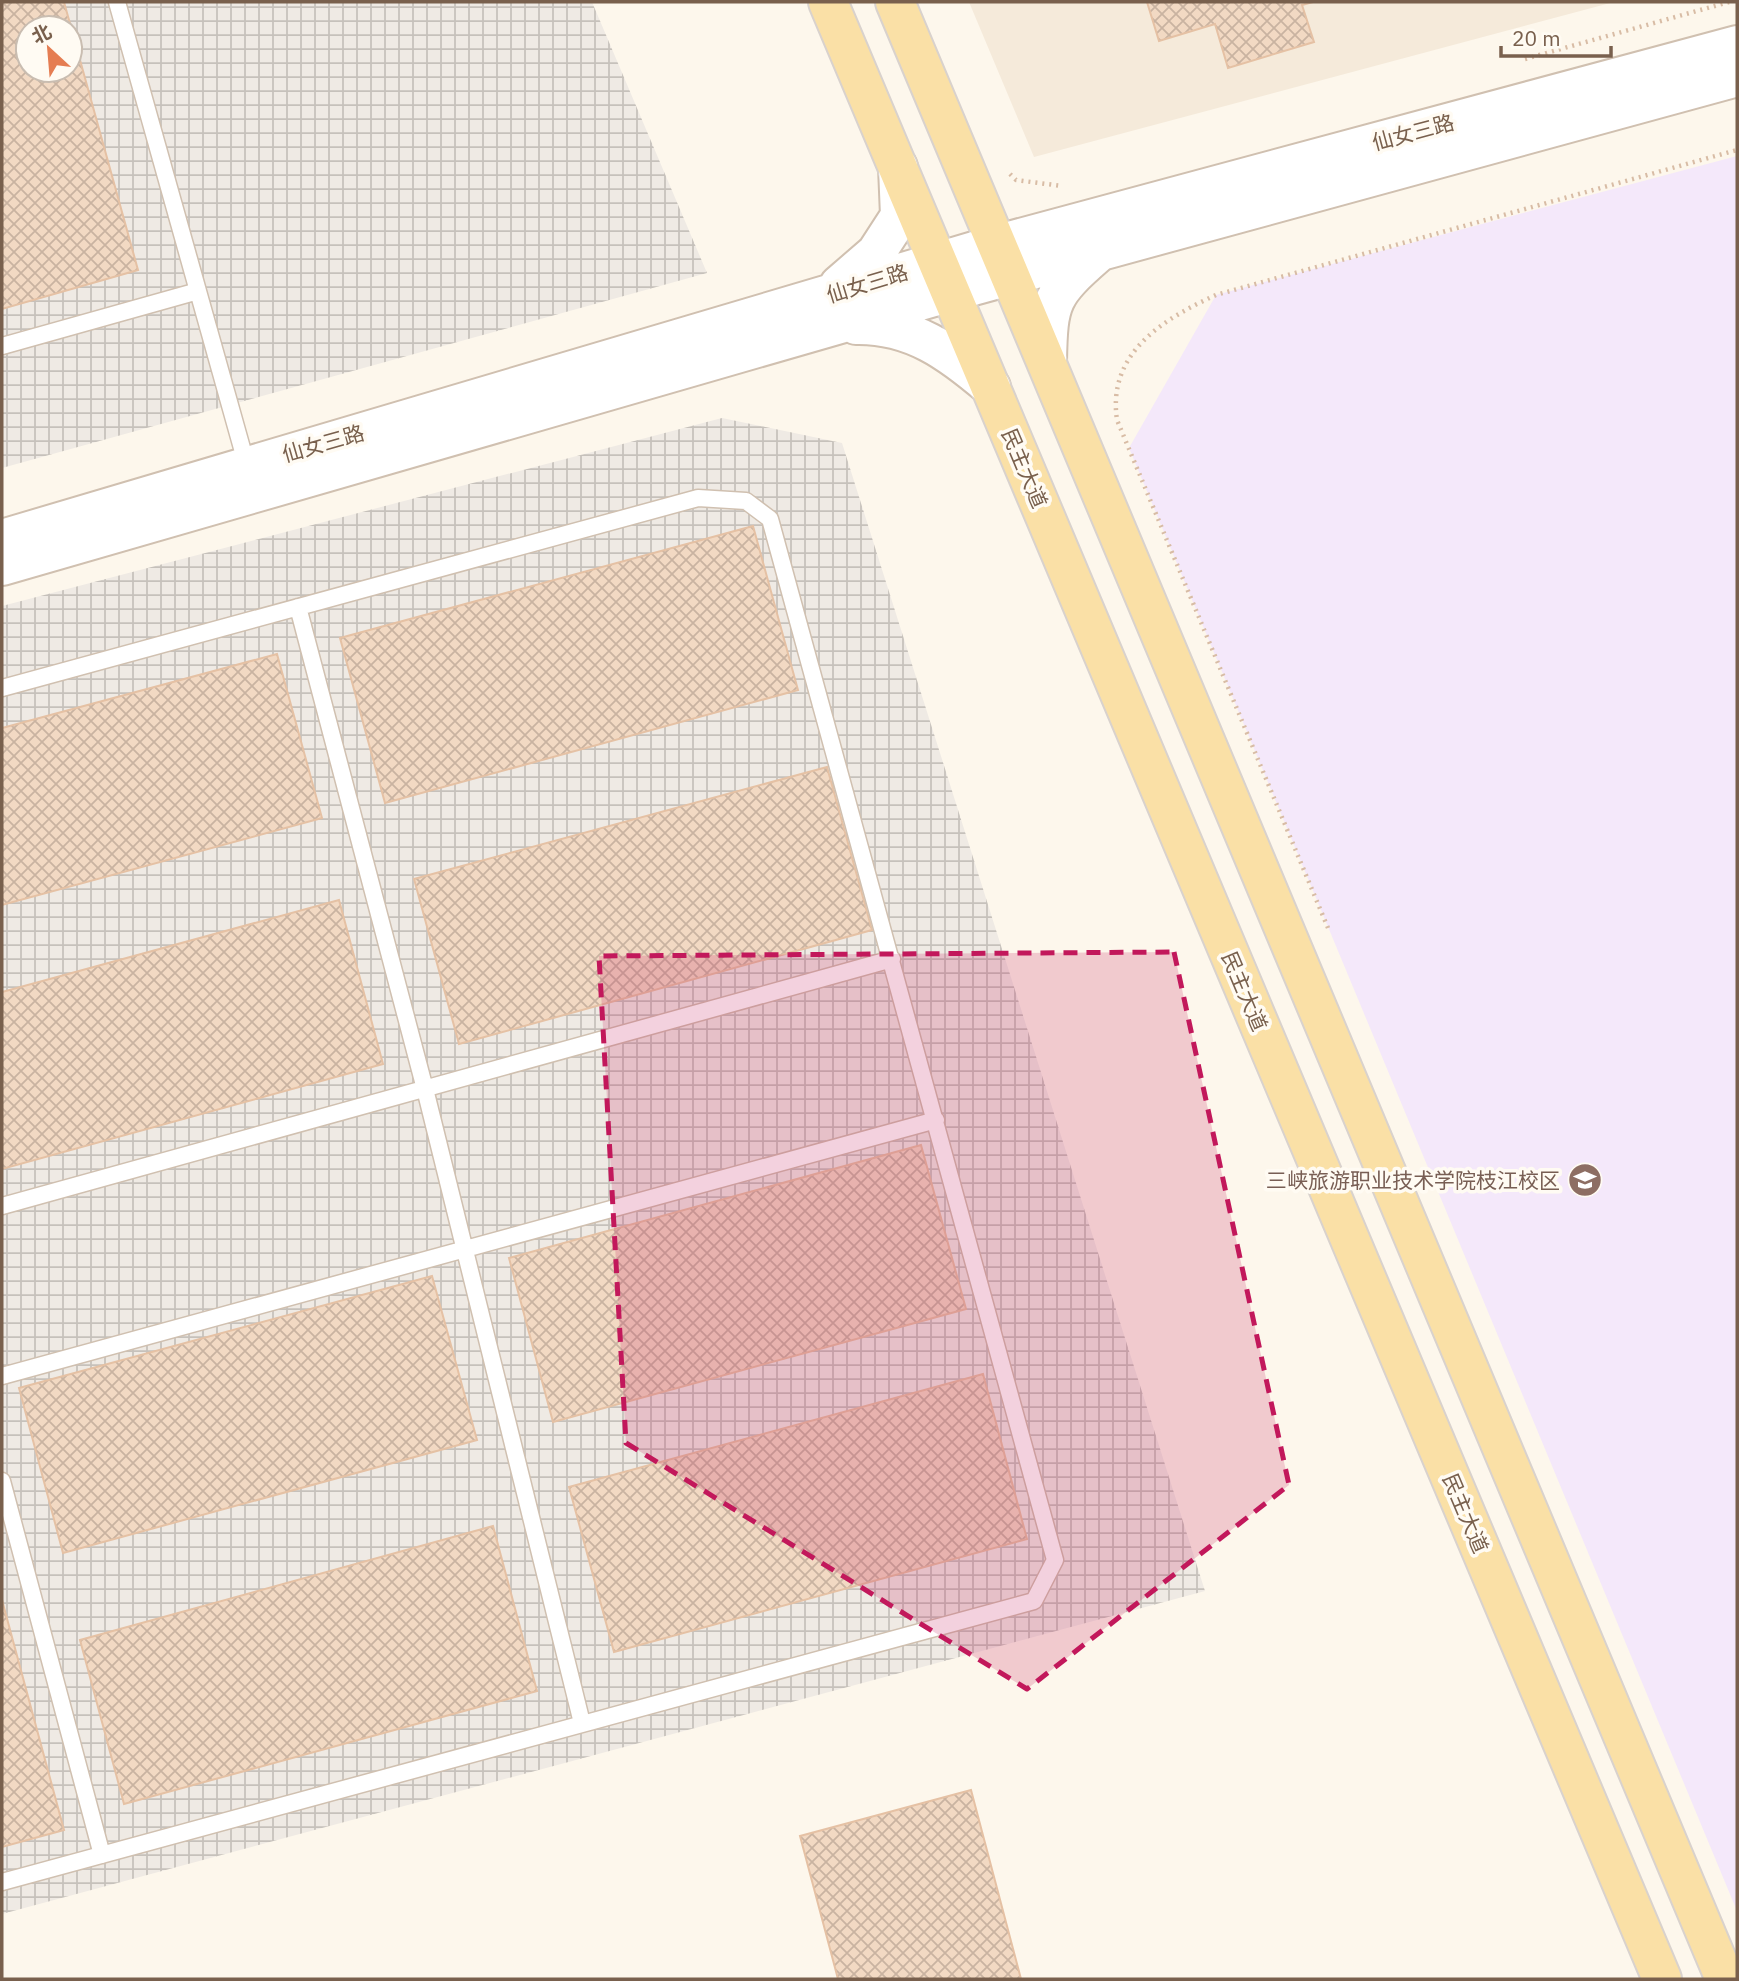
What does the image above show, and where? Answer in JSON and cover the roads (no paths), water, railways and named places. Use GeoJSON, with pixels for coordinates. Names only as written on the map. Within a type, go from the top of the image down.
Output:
{"type":"FeatureCollection","features":[{"type":"Feature","properties":{"kind":"main road","name":"民主大道"},"geometry":{"type":"LineString","coordinates":[[828,2],[1662,1979]]}},
{"type":"Feature","properties":{"kind":"main road"},"geometry":{"type":"LineString","coordinates":[[895,2],[985,172],[1004,260],[1725,1979]]}},
{"type":"Feature","properties":{"kind":"street","name":"仙女三路"},"geometry":{"type":"LineString","coordinates":[[1004,260],[1046,231],[1737,45]]}},
{"type":"Feature","properties":{"kind":"street","name":"仙女三路"},"geometry":{"type":"LineString","coordinates":[[2,539],[247,466],[833,309],[1004,260],[1101,251],[1737,77]]}},
{"type":"Feature","properties":{"kind":"street"},"geometry":{"type":"LineString","coordinates":[[833,309],[876,253],[900,216],[898,167]]}},
{"type":"Feature","properties":{"kind":"street"},"geometry":{"type":"LineString","coordinates":[[985,172],[1004,212],[1046,231]]}},
{"type":"Feature","properties":{"kind":"street"},"geometry":{"type":"LineString","coordinates":[[1047,362],[1048,316],[1061,285],[1101,251]]}},
{"type":"Feature","properties":{"kind":"street"},"geometry":{"type":"LineString","coordinates":[[2,566],[833,309],[928,339],[991,387]]}},
{"type":"Feature","properties":{"kind":"lane"},"geometry":{"type":"LineString","coordinates":[[117,2],[247,466]]}},
{"type":"Feature","properties":{"kind":"lane"},"geometry":{"type":"LineString","coordinates":[[2,346],[198,291]]}},
{"type":"Feature","properties":{"kind":"lane"},"geometry":{"type":"LineString","coordinates":[[2,688],[698,498],[746,501],[769,519],[1055,1560],[1034,1601],[2,1882]]}},
{"type":"Feature","properties":{"kind":"lane"},"geometry":{"type":"LineString","coordinates":[[298,607],[466,1249],[582,1723]]}},
{"type":"Feature","properties":{"kind":"lane"},"geometry":{"type":"LineString","coordinates":[[2,1206],[892,959]]}},
{"type":"Feature","properties":{"kind":"lane"},"geometry":{"type":"LineString","coordinates":[[2,1376],[936,1120]]}},
{"type":"Feature","properties":{"kind":"lane"},"geometry":{"type":"LineString","coordinates":[[2,1481],[102,1855]]}},
{"type":"Feature","properties":{"kind":"place","name":"三峡旅游职业技术学院枝江校区"},"geometry":{"type":"Point","coordinates":[1585,1180]}}]}
